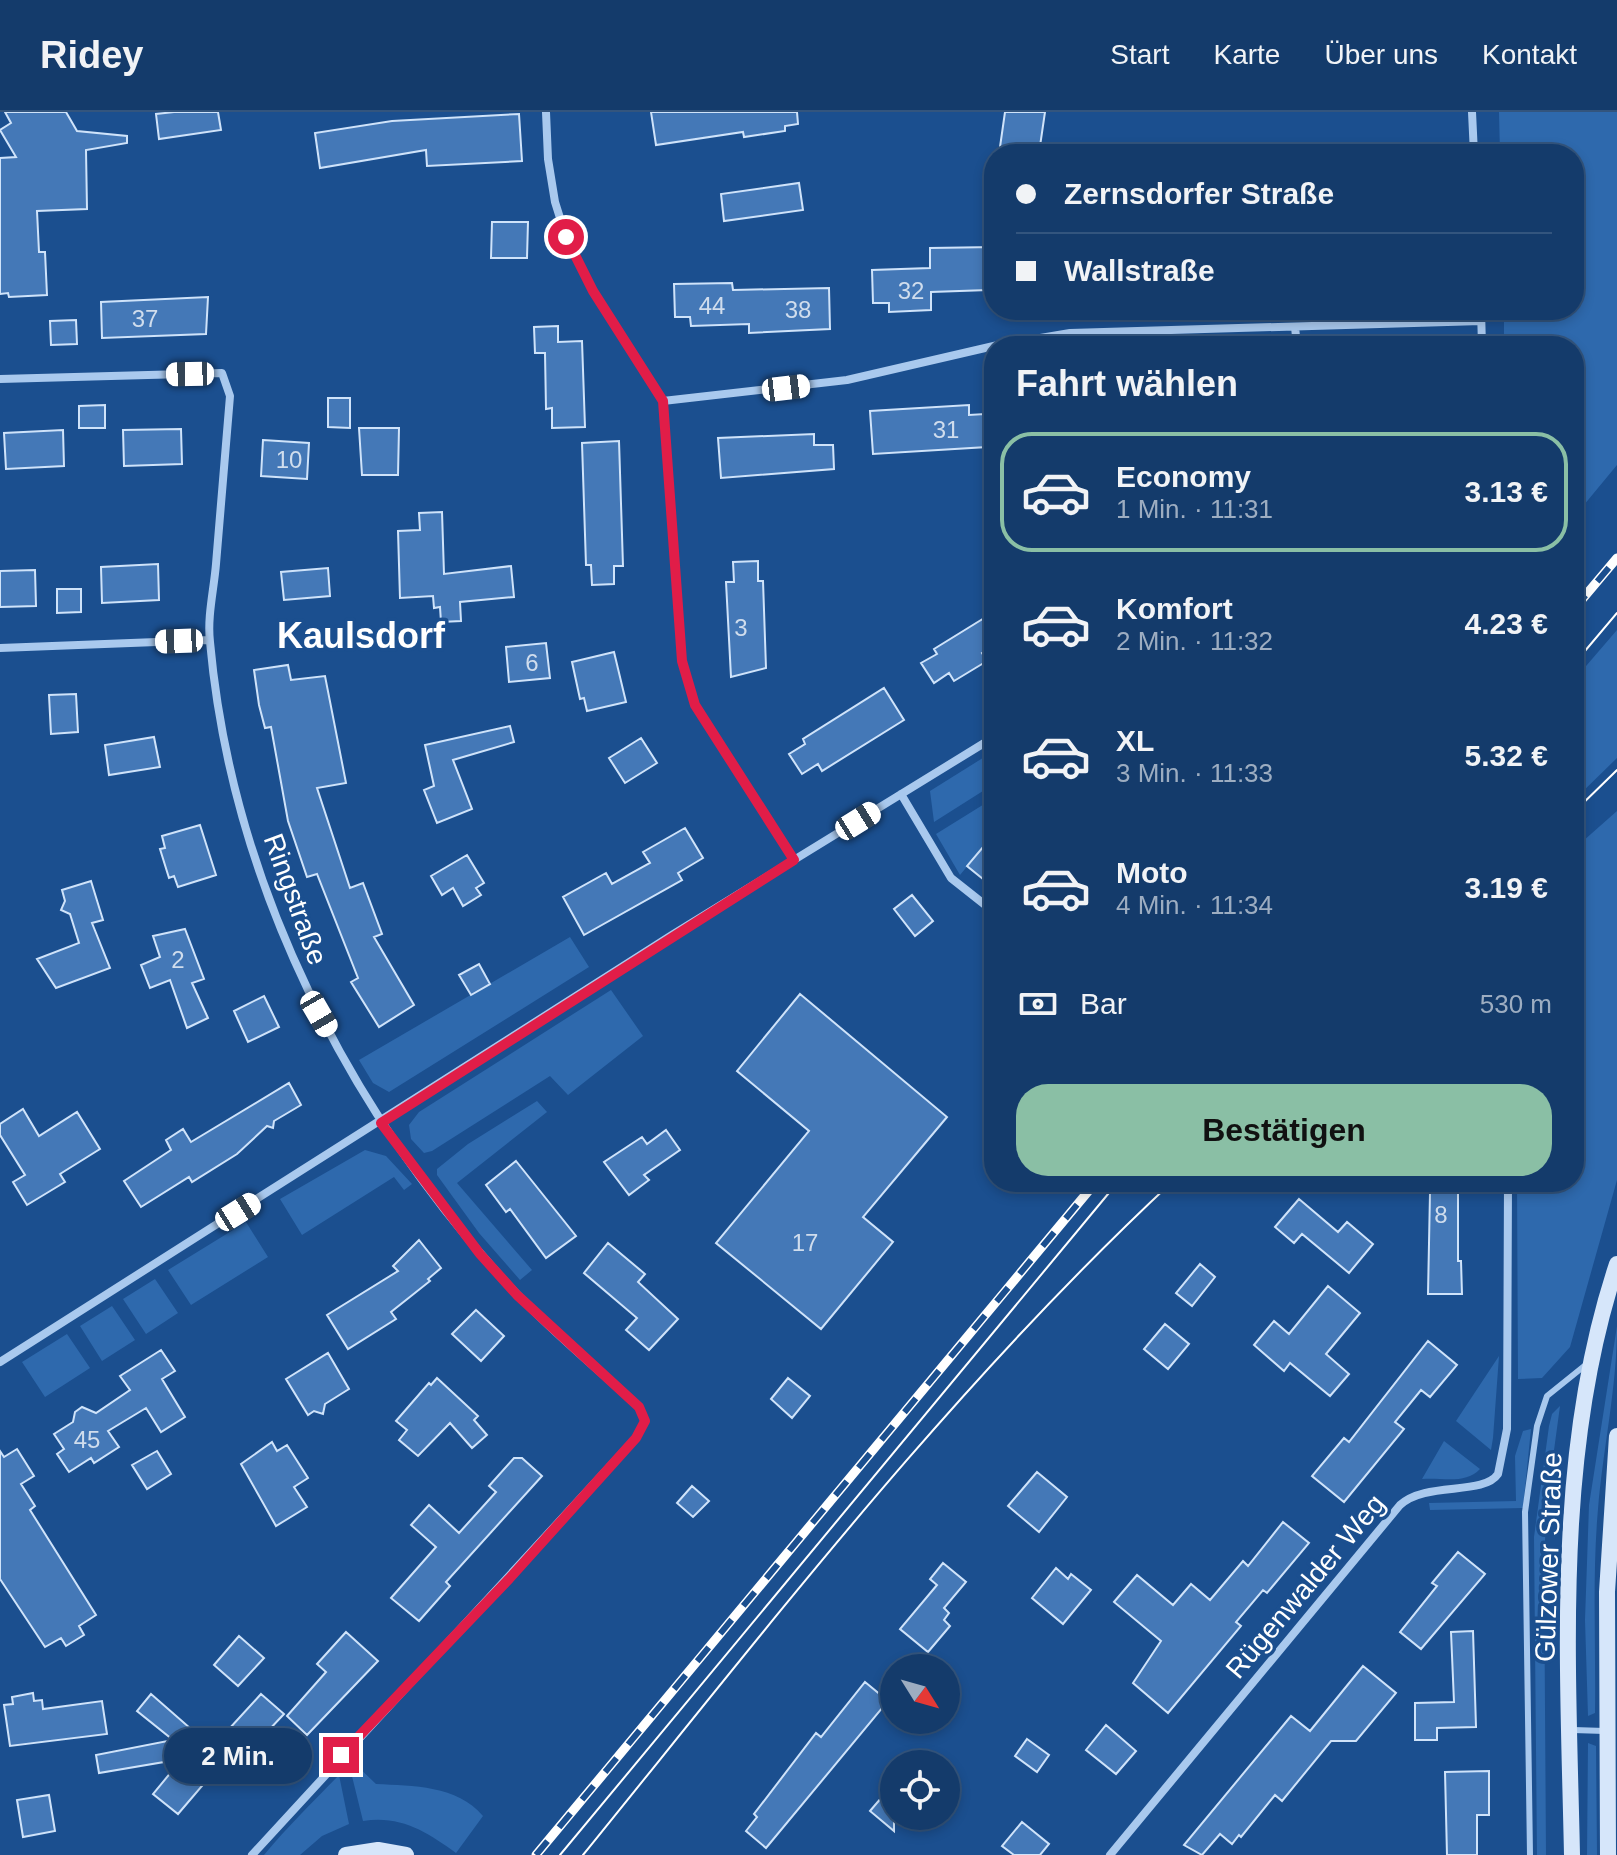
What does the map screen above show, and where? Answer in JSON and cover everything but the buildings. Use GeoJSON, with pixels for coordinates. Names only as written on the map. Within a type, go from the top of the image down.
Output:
{"type":"FeatureCollection","features":[{"type":"Feature","properties":{"kind":"main road","name":"Gülzower Straße"},"geometry":{"type":"LineString","coordinates":[[1572,1855],[1569,1576],[1575,1464],[1594,1359],[1617,1264]]}},
{"type":"Feature","properties":{"kind":"main road"},"geometry":{"type":"LineString","coordinates":[[1608,1855],[1605,1731],[1607,1592],[1617,1436]]}},
{"type":"Feature","properties":{"kind":"main road"},"geometry":{"type":"LineString","coordinates":[[346,1855],[378,1850],[406,1855]]}},
{"type":"Feature","properties":{"kind":"street"},"geometry":{"type":"LineString","coordinates":[[546,112],[548,159],[555,202],[566,237],[593,291],[663,401],[682,661],[695,705],[794,860]]}},
{"type":"Feature","properties":{"kind":"street"},"geometry":{"type":"LineString","coordinates":[[1472,112],[1474,144]]}},
{"type":"Feature","properties":{"kind":"street"},"geometry":{"type":"LineString","coordinates":[[1052,336],[1481,321],[1482,336]]}},
{"type":"Feature","properties":{"kind":"street"},"geometry":{"type":"LineString","coordinates":[[1295,327],[1296,336]]}},
{"type":"Feature","properties":{"kind":"street"},"geometry":{"type":"LineString","coordinates":[[663,401],[847,380],[984,348]]}},
{"type":"Feature","properties":{"kind":"street","name":"Ringstraße"},"geometry":{"type":"LineString","coordinates":[[0,379],[222,373],[230,396],[209,640],[232,769],[277,926],[305,989],[381,1123],[480,1254],[517,1295],[639,1407],[645,1421],[636,1438],[543,1541],[252,1855]]}},
{"type":"Feature","properties":{"kind":"street"},"geometry":{"type":"LineString","coordinates":[[0,648],[209,640]]}},
{"type":"Feature","properties":{"kind":"street"},"geometry":{"type":"LineString","coordinates":[[0,1362],[984,743]]}},
{"type":"Feature","properties":{"kind":"street"},"geometry":{"type":"LineString","coordinates":[[901,794],[951,878],[984,904]]}},
{"type":"Feature","properties":{"kind":"street","name":"Rügenwalder Weg"},"geometry":{"type":"LineString","coordinates":[[1110,1855],[1400,1505],[1413,1493],[1485,1484],[1498,1474],[1507,1429],[1508,1192]]}},
{"type":"Feature","properties":{"kind":"lane"},"geometry":{"type":"LineString","coordinates":[[1530,1855],[1525,1512],[1537,1426],[1547,1396],[1594,1359]]}},
{"type":"Feature","properties":{"kind":"lane"},"geometry":{"type":"LineString","coordinates":[[1570,1729],[1605,1731]]}},
{"type":"Feature","properties":{"kind":"shaded area"},"geometry":{"type":"Polygon","coordinates":[[[1499,112],[1617,112],[1617,465],[1584,505],[1584,336],[1504,336],[1504,320],[1584,320],[1584,144],[1500,144],[1499,112]]]}},
{"type":"Feature","properties":{"kind":"shaded area"},"geometry":{"type":"Polygon","coordinates":[[[1617,630],[1617,758],[1584,790],[1584,668],[1617,630]]]}},
{"type":"Feature","properties":{"kind":"shaded area"},"geometry":{"type":"Polygon","coordinates":[[[984,757],[984,790],[934,822],[930,791],[984,757]]]}},
{"type":"Feature","properties":{"kind":"shaded area"},"geometry":{"type":"Polygon","coordinates":[[[984,804],[984,846],[960,875],[936,834],[984,804]]]}},
{"type":"Feature","properties":{"kind":"shaded area"},"geometry":{"type":"Polygon","coordinates":[[[1617,811],[1617,1180],[1570,1347],[1542,1378],[1518,1379],[1517,1192],[1584,1192],[1584,840],[1617,811]]]}},
{"type":"Feature","properties":{"kind":"shaded area"},"geometry":{"type":"Polygon","coordinates":[[[570,937],[589,967],[389,1092],[373,1083],[359,1060],[570,937]]]}},
{"type":"Feature","properties":{"kind":"shaded area"},"geometry":{"type":"Polygon","coordinates":[[[611,990],[643,1036],[568,1095],[550,1076],[432,1151],[424,1153],[411,1139],[409,1125],[419,1112],[611,990]]]}},
{"type":"Feature","properties":{"kind":"shaded area"},"geometry":{"type":"Polygon","coordinates":[[[537,1101],[547,1112],[457,1183],[532,1270],[520,1280],[479,1233],[437,1175],[437,1169],[468,1144],[537,1101]]]}},
{"type":"Feature","properties":{"kind":"shaded area"},"geometry":{"type":"Polygon","coordinates":[[[365,1150],[386,1156],[412,1184],[404,1190],[394,1177],[302,1235],[280,1199],[365,1150]]]}},
{"type":"Feature","properties":{"kind":"shaded area"},"geometry":{"type":"Polygon","coordinates":[[[246,1222],[268,1257],[191,1305],[168,1270],[246,1222]]]}},
{"type":"Feature","properties":{"kind":"shaded area"},"geometry":{"type":"Polygon","coordinates":[[[155,1279],[178,1313],[146,1334],[123,1299],[155,1279]]]}},
{"type":"Feature","properties":{"kind":"shaded area"},"geometry":{"type":"Polygon","coordinates":[[[112,1306],[135,1340],[102,1361],[80,1326],[112,1306]]]}},
{"type":"Feature","properties":{"kind":"shaded area"},"geometry":{"type":"Polygon","coordinates":[[[1617,1326],[1615,1372],[1596,1534],[1595,1713],[1588,1716],[1585,1620],[1589,1505],[1617,1326]]]}},
{"type":"Feature","properties":{"kind":"shaded area"},"geometry":{"type":"Polygon","coordinates":[[[67,1334],[90,1368],[45,1397],[22,1362],[67,1334]]]}},
{"type":"Feature","properties":{"kind":"shaded area"},"geometry":{"type":"Polygon","coordinates":[[[1499,1356],[1493,1438],[1491,1450],[1456,1421],[1499,1356]]]}},
{"type":"Feature","properties":{"kind":"shaded area"},"geometry":{"type":"Polygon","coordinates":[[[1560,1406],[1547,1502],[1544,1560],[1546,1855],[1537,1855],[1534,1537],[1549,1426],[1552,1414],[1560,1406]]]}},
{"type":"Feature","properties":{"kind":"shaded area"},"geometry":{"type":"Polygon","coordinates":[[[1531,1429],[1523,1508],[1430,1510],[1429,1503],[1516,1501],[1515,1456],[1523,1431],[1531,1429]]]}},
{"type":"Feature","properties":{"kind":"shaded area"},"geometry":{"type":"Polygon","coordinates":[[[1444,1441],[1480,1469],[1460,1479],[1422,1479],[1444,1441]]]}},
{"type":"Feature","properties":{"kind":"shaded area"},"geometry":{"type":"Polygon","coordinates":[[[1588,1743],[1596,1746],[1597,1855],[1587,1855],[1588,1743]]]}},
{"type":"Feature","properties":{"kind":"shaded area"},"geometry":{"type":"Polygon","coordinates":[[[352,1761],[376,1784],[434,1789],[461,1798],[483,1816],[456,1853],[413,1827],[389,1821],[363,1821],[349,1764],[352,1761]]]}},
{"type":"Feature","properties":{"kind":"shaded area"},"geometry":{"type":"Polygon","coordinates":[[[339,1775],[349,1824],[322,1836],[300,1855],[264,1855],[291,1824],[339,1775]]]}},
{"type":"Feature","properties":{"kind":"tram line"},"geometry":{"type":"LineString","coordinates":[[1584,652],[1617,613]]}},
{"type":"Feature","properties":{"kind":"tram line"},"geometry":{"type":"LineString","coordinates":[[1584,802],[1617,770]]}},
{"type":"Feature","properties":{"kind":"tram line"},"geometry":{"type":"LineString","coordinates":[[560,1855],[1110,1192]]}},
{"type":"Feature","properties":{"kind":"tram line"},"geometry":{"type":"LineString","coordinates":[[583,1855],[794,1594],[939,1423],[1092,1260],[1162,1192]]}},
{"type":"Feature","properties":{"kind":"railway"},"geometry":{"type":"LineString","coordinates":[[1584,597],[1617,558]]}},
{"type":"Feature","properties":{"kind":"railway"},"geometry":{"type":"LineString","coordinates":[[536,1855],[1088,1192]]}},
{"type":"Feature","properties":{"kind":"district","name":"Kaulsdorf"},"geometry":{"type":"Point","coordinates":[361,635]}},
{"type":"Feature","properties":{"kind":"route"},"geometry":{"type":"LineString","coordinates":[[341,1755],[509,1579],[636,1438],[645,1421],[639,1407],[517,1295],[480,1254],[381,1123],[794,860],[695,705],[682,661],[663,401],[593,291],[566,237]]}}]}
